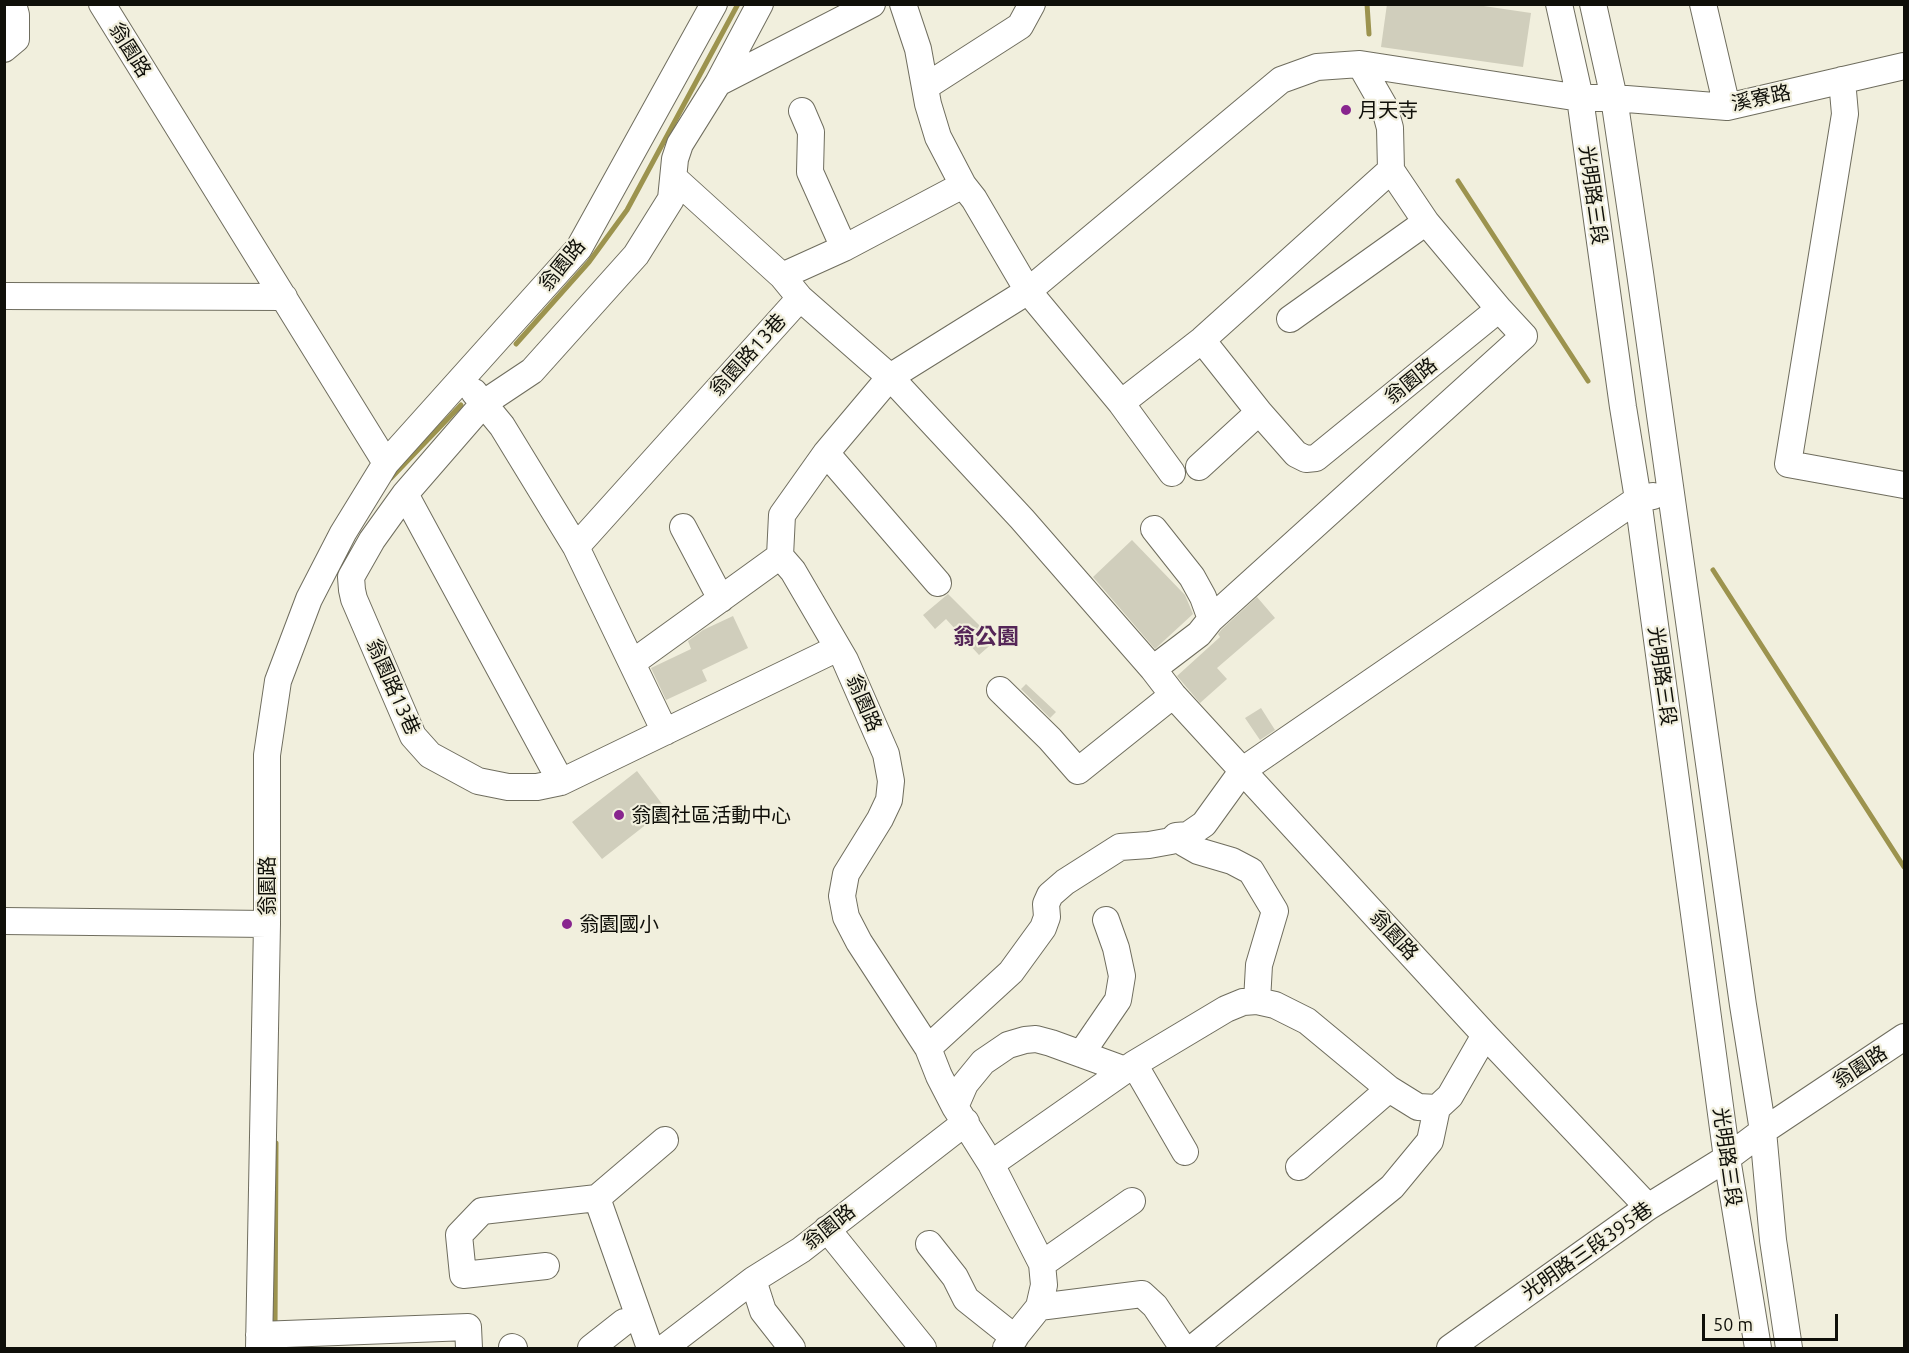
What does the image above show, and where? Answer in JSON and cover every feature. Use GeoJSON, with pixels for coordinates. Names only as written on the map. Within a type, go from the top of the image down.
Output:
{"type":"FeatureCollection","features":[{"type":"Feature","properties":{"kind":"street"},"geometry":{"type":"LineString","coordinates":[[4,49],[16,39],[16,15],[13,4]]}},
{"type":"Feature","properties":{"kind":"street","name":"翁園路"},"geometry":{"type":"LineString","coordinates":[[102,4],[386,463]]}},
{"type":"Feature","properties":{"kind":"street","name":"翁園路"},"geometry":{"type":"LineString","coordinates":[[469,1348],[468,1327],[259,1342],[267,924],[267,755],[278,681],[309,599],[343,533],[386,463],[579,248],[714,4]]}},
{"type":"Feature","properties":{"kind":"street","name":"翁園路13巷"},"geometry":{"type":"LineString","coordinates":[[760,4],[718,83],[680,144],[675,159],[671,199],[636,255],[532,371],[484,404],[405,494],[372,540],[351,578],[354,599],[413,736],[430,755],[478,781],[508,787],[537,787],[561,782],[838,648]]}},
{"type":"Feature","properties":{"kind":"street"},"geometry":{"type":"LineString","coordinates":[[718,83],[872,4]]}},
{"type":"Feature","properties":{"kind":"street"},"geometry":{"type":"LineString","coordinates":[[903,4],[918,49],[938,137],[963,185],[974,199],[1028,291],[1121,403],[1172,473]]}},
{"type":"Feature","properties":{"kind":"street"},"geometry":{"type":"LineString","coordinates":[[925,87],[1020,26],[1032,4]]}},
{"type":"Feature","properties":{"kind":"street","name":"光明路三段"},"geometry":{"type":"LineString","coordinates":[[1559,4],[1580,98],[1638,499],[1726,1158],[1758,1348]]}},
{"type":"Feature","properties":{"kind":"street","name":"光明路三段"},"geometry":{"type":"LineString","coordinates":[[1593,4],[1614,98],[1743,1005],[1763,1131],[1773,1240],[1789,1348]]}},
{"type":"Feature","properties":{"kind":"street"},"geometry":{"type":"LineString","coordinates":[[1703,4],[1727,107]]}},
{"type":"Feature","properties":{"kind":"street"},"geometry":{"type":"LineString","coordinates":[[632,663],[780,556],[782,515],[826,453],[890,377],[1028,291],[1281,80],[1317,67],[1360,64],[1580,98]]}},
{"type":"Feature","properties":{"kind":"street"},"geometry":{"type":"LineString","coordinates":[[1153,669],[1199,634],[1211,619],[1524,336],[1426,222],[1391,170],[1389,128],[1384,106],[1360,64]]}},
{"type":"Feature","properties":{"kind":"street","name":"溪寮路"},"geometry":{"type":"LineString","coordinates":[[1580,98],[1614,98],[1727,107],[1905,66]]}},
{"type":"Feature","properties":{"kind":"street"},"geometry":{"type":"LineString","coordinates":[[1842,80],[1845,114],[1788,464],[1905,485]]}},
{"type":"Feature","properties":{"kind":"street"},"geometry":{"type":"LineString","coordinates":[[802,111],[812,132],[810,172],[844,248]]}},
{"type":"Feature","properties":{"kind":"street"},"geometry":{"type":"LineString","coordinates":[[1121,403],[1202,340],[1391,170]]}},
{"type":"Feature","properties":{"kind":"street","name":"翁園路"},"geometry":{"type":"LineString","coordinates":[[674,178],[782,276],[800,298],[890,377],[1022,519],[1173,695],[1485,1035],[1647,1207]]}},
{"type":"Feature","properties":{"kind":"street"},"geometry":{"type":"LineString","coordinates":[[782,276],[844,248],[963,185]]}},
{"type":"Feature","properties":{"kind":"street"},"geometry":{"type":"LineString","coordinates":[[1290,319],[1426,222]]}},
{"type":"Feature","properties":{"kind":"street"},"geometry":{"type":"LineString","coordinates":[[4,296],[284,297]]}},
{"type":"Feature","properties":{"kind":"street","name":"翁園路13巷"},"geometry":{"type":"LineString","coordinates":[[576,546],[800,298]]}},
{"type":"Feature","properties":{"kind":"street","name":"翁園路"},"geometry":{"type":"LineString","coordinates":[[1202,340],[1259,412],[1296,454],[1306,459],[1316,458],[1499,309]]}},
{"type":"Feature","properties":{"kind":"street"},"geometry":{"type":"LineString","coordinates":[[463,377],[502,426],[576,546],[666,732]]}},
{"type":"Feature","properties":{"kind":"street"},"geometry":{"type":"LineString","coordinates":[[1200,466],[1259,412]]}},
{"type":"Feature","properties":{"kind":"street"},"geometry":{"type":"LineString","coordinates":[[826,453],[938,583]]}},
{"type":"Feature","properties":{"kind":"street"},"geometry":{"type":"LineString","coordinates":[[928,1048],[1011,972],[1043,928],[1047,918],[1046,904],[1050,895],[1065,882],[1120,847],[1149,845],[1171,841],[1176,836],[1188,835],[1204,824],[1243,770],[1638,499],[1671,493]]}},
{"type":"Feature","properties":{"kind":"street"},"geometry":{"type":"LineString","coordinates":[[405,494],[561,782]]}},
{"type":"Feature","properties":{"kind":"street"},"geometry":{"type":"LineString","coordinates":[[683,527],[721,599]]}},
{"type":"Feature","properties":{"kind":"street"},"geometry":{"type":"LineString","coordinates":[[1154,529],[1192,578],[1203,597],[1211,619]]}},
{"type":"Feature","properties":{"kind":"street","name":"翁園路"},"geometry":{"type":"LineString","coordinates":[[780,556],[793,571],[845,660],[886,754],[891,781],[889,800],[846,874],[842,896],[846,916],[859,942],[928,1048],[939,1076],[991,1164],[1042,1264],[1044,1285],[1039,1306],[1011,1343]]}},
{"type":"Feature","properties":{"kind":"street"},"geometry":{"type":"LineString","coordinates":[[1000,690],[1050,739],[1078,771],[1173,695]]}},
{"type":"Feature","properties":{"kind":"street"},"geometry":{"type":"LineString","coordinates":[[1176,836],[1198,851],[1232,861],[1251,871],[1275,911],[1259,964],[1257,1001]]}},
{"type":"Feature","properties":{"kind":"street"},"geometry":{"type":"LineString","coordinates":[[1081,1054],[1118,1000],[1122,976],[1116,948],[1106,920]]}},
{"type":"Feature","properties":{"kind":"street"},"geometry":{"type":"LineString","coordinates":[[4,921],[267,924]]}},
{"type":"Feature","properties":{"kind":"street"},"geometry":{"type":"LineString","coordinates":[[991,1164],[1130,1067],[1226,1009],[1243,1002],[1257,1001],[1275,1005],[1307,1021],[1389,1089],[1418,1107],[1437,1108]]}},
{"type":"Feature","properties":{"kind":"street"},"geometry":{"type":"LineString","coordinates":[[1193,1348],[1392,1187],[1430,1141],[1437,1108],[1450,1096],[1485,1035]]}},
{"type":"Feature","properties":{"kind":"street","name":"翁園路"},"geometry":{"type":"LineString","coordinates":[[1726,1158],[1905,1037]]}},
{"type":"Feature","properties":{"kind":"street"},"geometry":{"type":"LineString","coordinates":[[960,1115],[965,1084],[983,1062],[1008,1045],[1036,1039],[1130,1067],[1185,1152]]}},
{"type":"Feature","properties":{"kind":"street"},"geometry":{"type":"LineString","coordinates":[[1299,1167],[1389,1089]]}},
{"type":"Feature","properties":{"kind":"street","name":"翁園路"},"geometry":{"type":"LineString","coordinates":[[664,1348],[753,1280],[801,1250],[960,1115]]}},
{"type":"Feature","properties":{"kind":"street"},"geometry":{"type":"LineString","coordinates":[[546,1266],[463,1275],[459,1234],[482,1211],[597,1198],[665,1140]]}},
{"type":"Feature","properties":{"kind":"street","name":"光明路三段395巷"},"geometry":{"type":"LineString","coordinates":[[1450,1348],[1647,1207],[1726,1158]]}},
{"type":"Feature","properties":{"kind":"street"},"geometry":{"type":"LineString","coordinates":[[597,1198],[650,1348]]}},
{"type":"Feature","properties":{"kind":"street"},"geometry":{"type":"LineString","coordinates":[[1042,1264],[1132,1200]]}},
{"type":"Feature","properties":{"kind":"street"},"geometry":{"type":"LineString","coordinates":[[827,1229],[923,1348]]}},
{"type":"Feature","properties":{"kind":"street"},"geometry":{"type":"LineString","coordinates":[[930,1244],[955,1277],[966,1299],[1011,1343]]}},
{"type":"Feature","properties":{"kind":"street"},"geometry":{"type":"LineString","coordinates":[[753,1280],[763,1311],[792,1348]]}},
{"type":"Feature","properties":{"kind":"street"},"geometry":{"type":"LineString","coordinates":[[1039,1306],[1142,1294],[1155,1306],[1183,1348]]}},
{"type":"Feature","properties":{"kind":"street"},"geometry":{"type":"LineString","coordinates":[[591,1348],[624,1322]]}},
{"type":"Feature","properties":{"kind":"building"},"geometry":{"type":"Polygon","coordinates":[[[1387,4],[1470,4],[1531,13],[1523,67],[1381,47],[1387,4]]]}},
{"type":"Feature","properties":{"kind":"building"},"geometry":{"type":"Polygon","coordinates":[[[1132,540],[1185,595],[1193,614],[1155,649],[1093,577],[1132,540]]]}},
{"type":"Feature","properties":{"kind":"building"},"geometry":{"type":"Polygon","coordinates":[[[948,594],[995,641],[979,655],[946,619],[935,629],[923,615],[948,594]]]}},
{"type":"Feature","properties":{"kind":"building"},"geometry":{"type":"Polygon","coordinates":[[[1257,597],[1275,618],[1217,668],[1227,679],[1200,703],[1177,676],[1220,637],[1218,634],[1222,629],[1257,597]]]}},
{"type":"Feature","properties":{"kind":"building"},"geometry":{"type":"Polygon","coordinates":[[[733,616],[748,648],[702,670],[707,681],[666,700],[651,668],[691,649],[688,641],[703,630],[733,616]]]}},
{"type":"Feature","properties":{"kind":"building"},"geometry":{"type":"Polygon","coordinates":[[[1026,684],[1056,712],[1050,718],[1021,689],[1026,684]]]}},
{"type":"Feature","properties":{"kind":"building"},"geometry":{"type":"Polygon","coordinates":[[[1261,708],[1275,730],[1260,740],[1245,718],[1261,708]]]}},
{"type":"Feature","properties":{"kind":"building","name":"翁園社區活動中心"},"geometry":{"type":"Polygon","coordinates":[[[637,771],[666,809],[602,859],[572,822],[637,771]]]}},
{"type":"Feature","properties":{"kind":"waterway"},"geometry":{"type":"LineString","coordinates":[[516,344],[589,262],[627,210],[738,4]]}},
{"type":"Feature","properties":{"kind":"waterway"},"geometry":{"type":"LineString","coordinates":[[1367,4],[1369,34]]}},
{"type":"Feature","properties":{"kind":"waterway"},"geometry":{"type":"LineString","coordinates":[[1458,181],[1588,381]]}},
{"type":"Feature","properties":{"kind":"waterway"},"geometry":{"type":"LineString","coordinates":[[391,478],[461,405]]}},
{"type":"Feature","properties":{"kind":"waterway"},"geometry":{"type":"LineString","coordinates":[[1713,570],[1904,867]]}},
{"type":"Feature","properties":{"kind":"waterway"},"geometry":{"type":"LineString","coordinates":[[275,1329],[276,1143]]}},
{"type":"Feature","properties":{"kind":"place","name":"月天寺"},"geometry":{"type":"Point","coordinates":[1346,110]}},
{"type":"Feature","properties":{"kind":"place","name":"翁園社區活動中心"},"geometry":{"type":"Point","coordinates":[619,815]}},
{"type":"Feature","properties":{"kind":"place","name":"翁園國小"},"geometry":{"type":"Point","coordinates":[567,924]}},
{"type":"Feature","properties":{"kind":"district","name":"翁公園"},"geometry":{"type":"Point","coordinates":[986,637]}}]}
